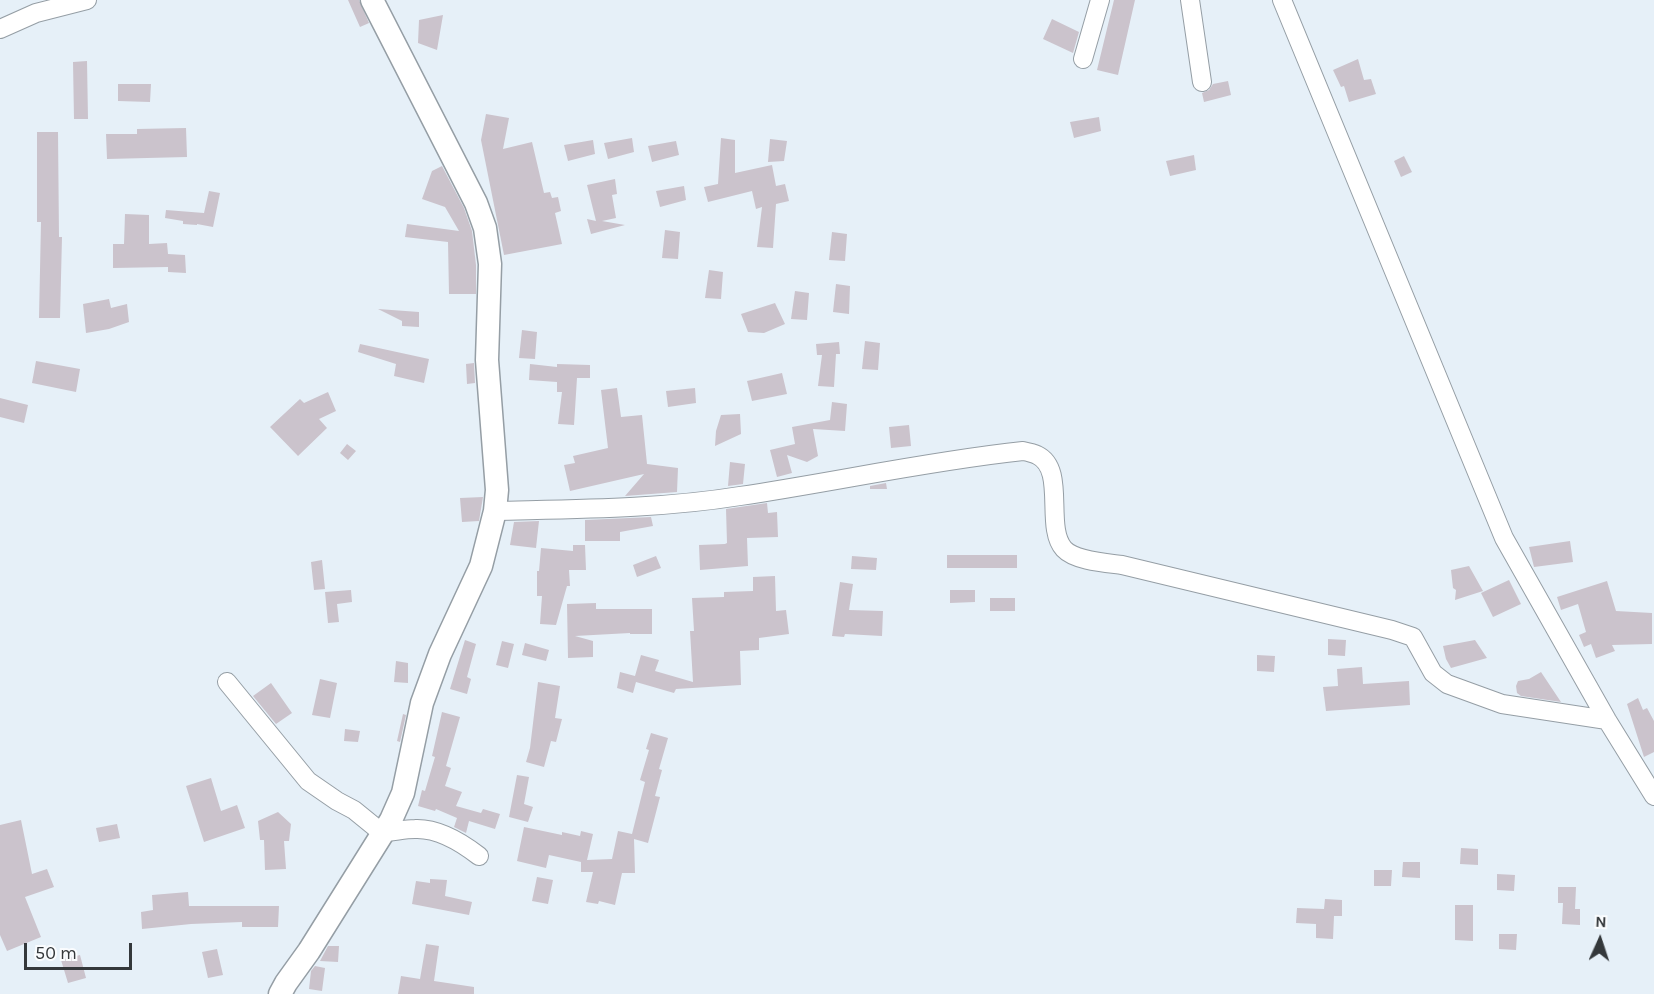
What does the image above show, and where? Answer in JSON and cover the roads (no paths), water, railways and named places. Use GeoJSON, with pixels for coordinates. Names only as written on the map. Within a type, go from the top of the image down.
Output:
{"type":"FeatureCollection","features":[{"type":"Feature","properties":{"kind":"street"},"geometry":{"type":"LineString","coordinates":[[0,29],[36,13],[87,0]]}},
{"type":"Feature","properties":{"kind":"street"},"geometry":{"type":"LineString","coordinates":[[280,994],[309,951],[381,832],[391,820],[403,792],[422,703],[440,654],[481,566],[498,490],[487,360],[490,264],[485,228],[476,204],[372,0]]}},
{"type":"Feature","properties":{"kind":"street"},"geometry":{"type":"LineString","coordinates":[[1083,59],[1100,0]]}},
{"type":"Feature","properties":{"kind":"street"},"geometry":{"type":"LineString","coordinates":[[1190,0],[1202,82]]}},
{"type":"Feature","properties":{"kind":"street"},"geometry":{"type":"LineString","coordinates":[[1282,0],[1504,538],[1607,720],[1654,796]]}},
{"type":"Feature","properties":{"kind":"street"},"geometry":{"type":"LineString","coordinates":[[495,511],[615,508],[738,497],[886,471],[1023,451],[1038,455],[1048,465],[1052,480],[1057,537],[1065,551],[1089,560],[1122,565],[1392,630],[1413,637],[1433,674],[1447,684],[1502,704],[1607,720]]}},
{"type":"Feature","properties":{"kind":"street"},"geometry":{"type":"LineString","coordinates":[[227,682],[308,781],[354,810],[381,832],[427,830],[462,843],[479,856]]}}]}
